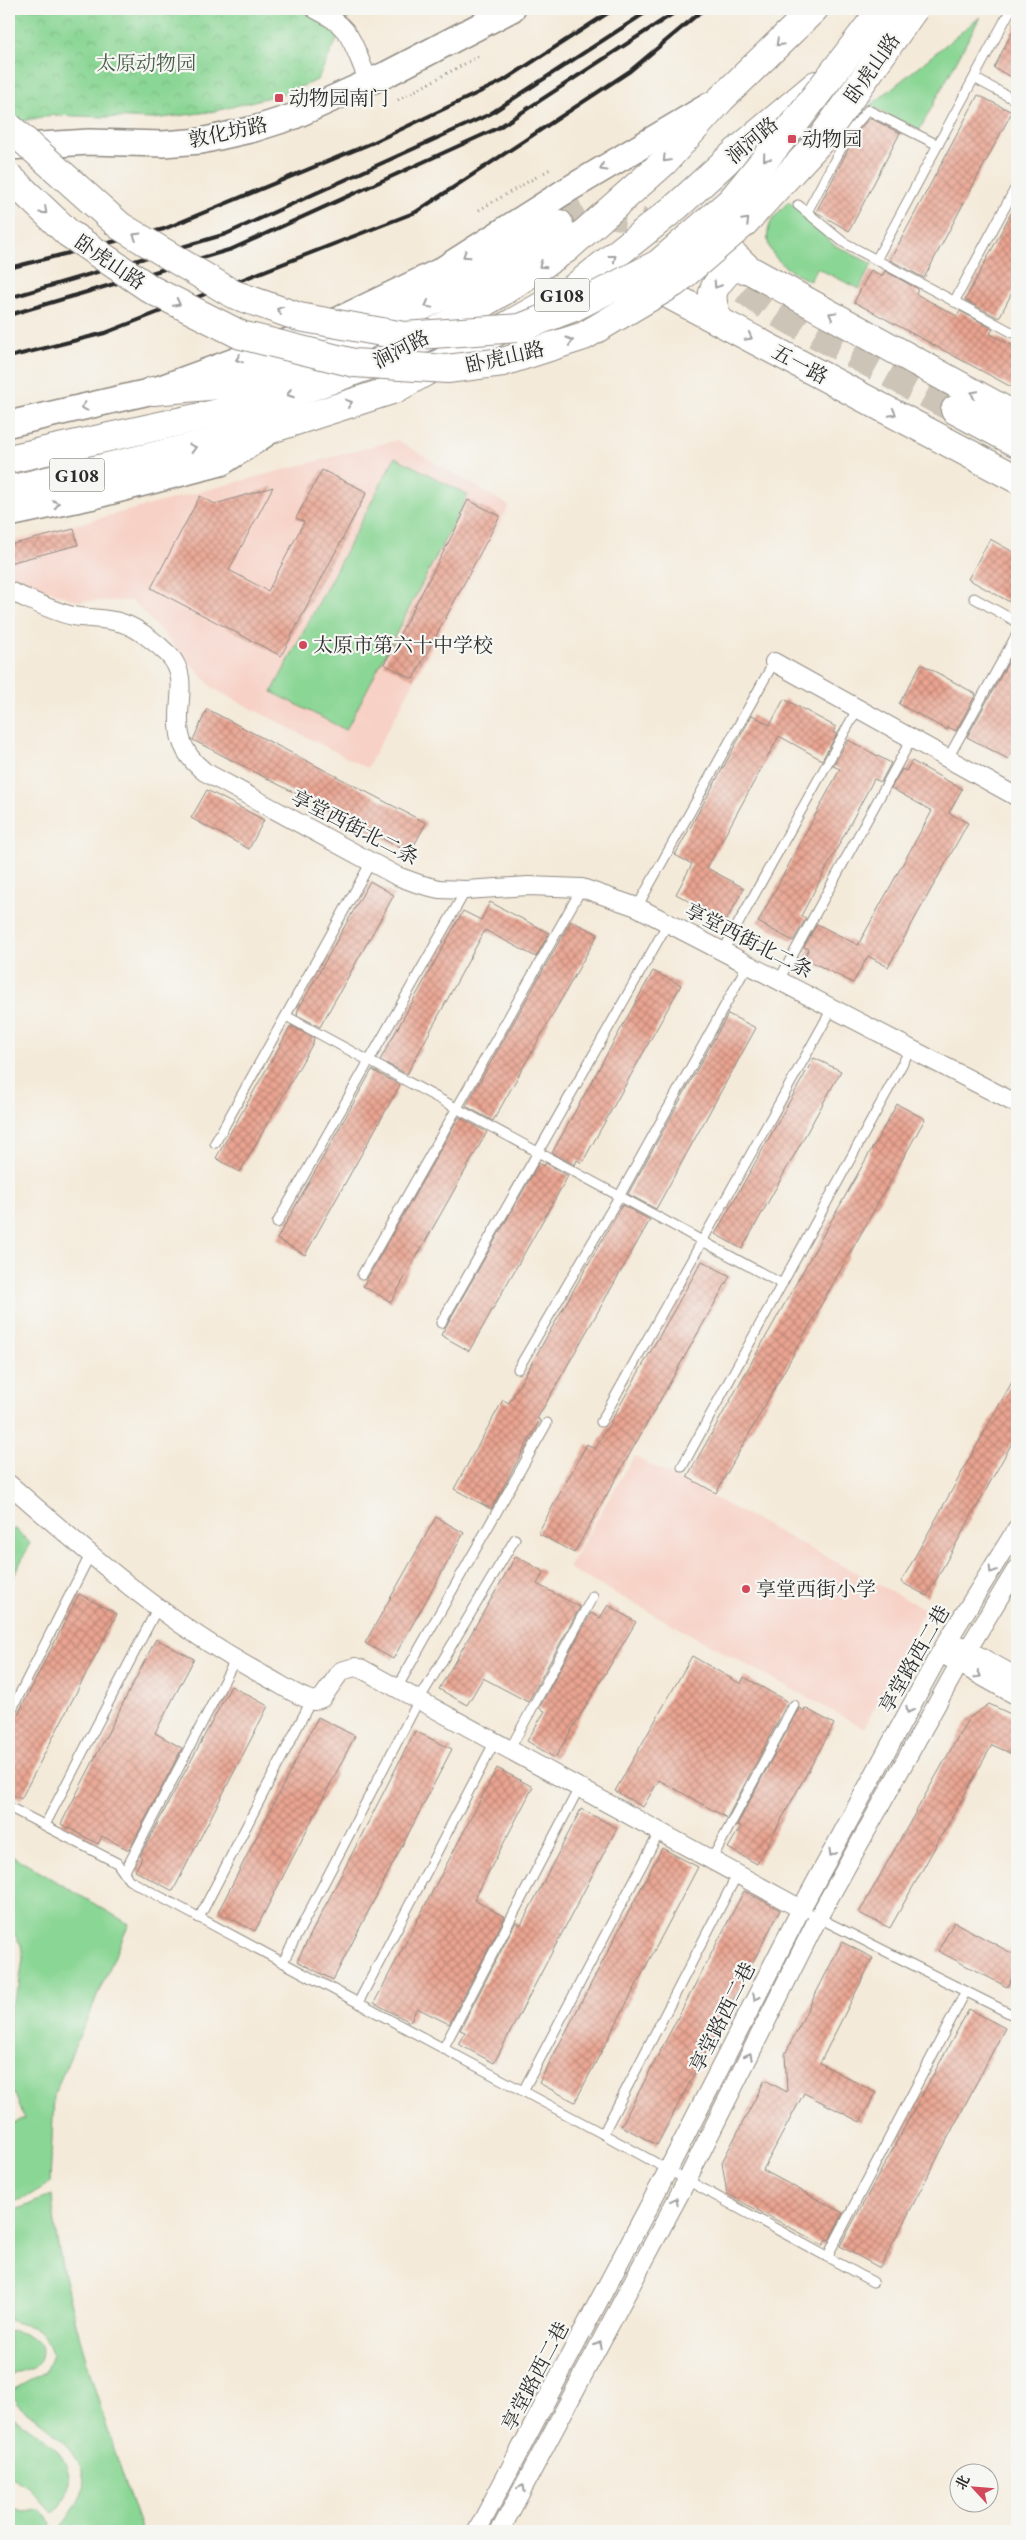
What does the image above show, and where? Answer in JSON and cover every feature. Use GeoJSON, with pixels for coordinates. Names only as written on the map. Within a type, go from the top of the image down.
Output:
{"type":"FeatureCollection","features":[{"type":"Feature","properties":{"kind":"main road","name":"敦化坊路"},"geometry":{"type":"LineString","coordinates":[[9,133],[51,129],[155,128],[204,123],[287,103],[413,47],[483,9]]}},
{"type":"Feature","properties":{"kind":"main road","name":"敦化坊路"},"geometry":{"type":"LineString","coordinates":[[9,147],[89,142],[163,144],[201,140],[254,129],[292,116],[387,74],[512,9]]}},
{"type":"Feature","properties":{"kind":"main road","name":"涧河路"},"geometry":{"type":"LineString","coordinates":[[9,459],[269,402],[392,357],[502,292],[566,249],[664,162],[720,99],[814,9]]}},
{"type":"Feature","properties":{"kind":"main road","name":"卧虎山路"},"geometry":{"type":"LineString","coordinates":[[9,127],[120,226],[233,294],[300,317],[404,336],[520,328],[574,307],[658,264],[731,201],[794,124],[882,9]]}},
{"type":"Feature","properties":{"kind":"main road","name":"涧河路"},"geometry":{"type":"LineString","coordinates":[[9,490],[146,460],[274,428],[395,388],[574,288],[677,206],[735,154],[908,9]]}},
{"type":"Feature","properties":{"kind":"main road","name":"卧虎山路"},"geometry":{"type":"LineString","coordinates":[[9,177],[68,233],[152,290],[242,335],[354,363],[447,369],[503,362],[584,336],[674,283],[744,223],[819,142],[914,9]]}},
{"type":"Feature","properties":{"kind":"main road","name":"涧河路"},"geometry":{"type":"LineString","coordinates":[[9,424],[154,391],[313,332],[440,271],[564,192],[720,99]]}},
{"type":"Feature","properties":{"kind":"main road"},"geometry":{"type":"LineString","coordinates":[[735,154],[708,193],[708,232],[748,269],[1017,417]]}},
{"type":"Feature","properties":{"kind":"main road"},"geometry":{"type":"LineString","coordinates":[[138,432],[241,383],[314,362],[390,325],[482,275],[559,224]]}},
{"type":"Feature","properties":{"kind":"main road"},"geometry":{"type":"LineString","coordinates":[[718,320],[710,300],[714,285],[730,268],[748,269]]}},
{"type":"Feature","properties":{"kind":"main road","name":"五一路"},"geometry":{"type":"LineString","coordinates":[[574,288],[647,283],[1017,479]]}},
{"type":"Feature","properties":{"kind":"main road"},"geometry":{"type":"LineString","coordinates":[[154,391],[241,383]]}},
{"type":"Feature","properties":{"kind":"main road"},"geometry":{"type":"LineString","coordinates":[[955,410],[1017,443]]}},
{"type":"Feature","properties":{"kind":"main road","name":"涧河路"},"geometry":{"type":"LineString","coordinates":[[9,514],[94,496],[221,463],[274,428]]}},
{"type":"Feature","properties":{"kind":"street"},"geometry":{"type":"LineString","coordinates":[[315,9],[342,25],[348,33],[364,70]]}},
{"type":"Feature","properties":{"kind":"street","name":"享堂西街北二条"},"geometry":{"type":"LineString","coordinates":[[9,591],[72,616],[123,623],[152,640],[171,656],[179,675],[178,731],[191,762],[205,772],[371,862],[420,884],[439,888],[466,890],[528,886],[582,888],[637,907],[1017,1104]]}},
{"type":"Feature","properties":{"kind":"street"},"geometry":{"type":"LineString","coordinates":[[774,662],[1017,797]]}},
{"type":"Feature","properties":{"kind":"street"},"geometry":{"type":"LineString","coordinates":[[9,1484],[90,1556],[157,1609],[235,1660],[311,1701],[320,1700],[341,1670],[348,1668],[362,1669],[801,1909]]}},
{"type":"Feature","properties":{"kind":"street","name":"享堂路西二巷"},"geometry":{"type":"LineString","coordinates":[[477,2531],[668,2170],[801,1909],[944,1646],[1017,1528]]}},
{"type":"Feature","properties":{"kind":"street","name":"享堂路西二巷"},"geometry":{"type":"LineString","coordinates":[[500,2531],[686,2180],[818,1918],[963,1657],[1017,1568]]}},
{"type":"Feature","properties":{"kind":"street"},"geometry":{"type":"LineString","coordinates":[[944,1646],[963,1657],[1017,1696]]}},
{"type":"Feature","properties":{"kind":"street"},"geometry":{"type":"LineString","coordinates":[[963,1657],[1017,1677]]}},
{"type":"Feature","properties":{"kind":"lane"},"geometry":{"type":"LineString","coordinates":[[876,260],[1011,9]]}},
{"type":"Feature","properties":{"kind":"lane"},"geometry":{"type":"LineString","coordinates":[[974,78],[1017,100]]}},
{"type":"Feature","properties":{"kind":"lane"},"geometry":{"type":"LineString","coordinates":[[807,212],[850,130],[868,110],[938,145]]}},
{"type":"Feature","properties":{"kind":"lane"},"geometry":{"type":"LineString","coordinates":[[954,302],[1017,185]]}},
{"type":"Feature","properties":{"kind":"lane"},"geometry":{"type":"LineString","coordinates":[[798,205],[843,242],[1017,335]]}},
{"type":"Feature","properties":{"kind":"lane"},"geometry":{"type":"LineString","coordinates":[[974,598],[1017,622]]}},
{"type":"Feature","properties":{"kind":"lane"},"geometry":{"type":"LineString","coordinates":[[948,758],[1017,634]]}},
{"type":"Feature","properties":{"kind":"lane"},"geometry":{"type":"LineString","coordinates":[[637,907],[774,662]]}},
{"type":"Feature","properties":{"kind":"lane"},"geometry":{"type":"LineString","coordinates":[[723,951],[858,708]]}},
{"type":"Feature","properties":{"kind":"lane"},"geometry":{"type":"LineString","coordinates":[[779,980],[912,738]]}},
{"type":"Feature","properties":{"kind":"lane"},"geometry":{"type":"LineString","coordinates":[[215,1143],[371,862]]}},
{"type":"Feature","properties":{"kind":"lane"},"geometry":{"type":"LineString","coordinates":[[362,1275],[582,888]]}},
{"type":"Feature","properties":{"kind":"lane"},"geometry":{"type":"LineString","coordinates":[[277,1223],[466,890]]}},
{"type":"Feature","properties":{"kind":"lane"},"geometry":{"type":"LineString","coordinates":[[442,1323],[668,923]]}},
{"type":"Feature","properties":{"kind":"lane"},"geometry":{"type":"LineString","coordinates":[[518,1369],[620,1195],[748,964]]}},
{"type":"Feature","properties":{"kind":"lane"},"geometry":{"type":"LineString","coordinates":[[601,1422],[833,1007]]}},
{"type":"Feature","properties":{"kind":"lane"},"geometry":{"type":"LineString","coordinates":[[286,1016],[782,1284]]}},
{"type":"Feature","properties":{"kind":"lane"},"geometry":{"type":"LineString","coordinates":[[682,1467],[911,1048]]}},
{"type":"Feature","properties":{"kind":"lane"},"geometry":{"type":"LineString","coordinates":[[397,1688],[547,1423]]}},
{"type":"Feature","properties":{"kind":"lane"},"geometry":{"type":"LineString","coordinates":[[283,1962],[419,1700],[515,1538]]}},
{"type":"Feature","properties":{"kind":"lane"},"geometry":{"type":"LineString","coordinates":[[9,1715],[90,1556]]}},
{"type":"Feature","properties":{"kind":"lane"},"geometry":{"type":"LineString","coordinates":[[358,2003],[502,1745],[593,1596]]}},
{"type":"Feature","properties":{"kind":"lane"},"geometry":{"type":"LineString","coordinates":[[45,1825],[157,1609]]}},
{"type":"Feature","properties":{"kind":"lane"},"geometry":{"type":"LineString","coordinates":[[124,1873],[235,1660]]}},
{"type":"Feature","properties":{"kind":"lane"},"geometry":{"type":"LineString","coordinates":[[199,1918],[311,1701]]}},
{"type":"Feature","properties":{"kind":"lane"},"geometry":{"type":"LineString","coordinates":[[712,1859],[794,1705]]}},
{"type":"Feature","properties":{"kind":"lane"},"geometry":{"type":"LineString","coordinates":[[443,2049],[579,1788]]}},
{"type":"Feature","properties":{"kind":"lane"},"geometry":{"type":"LineString","coordinates":[[9,1807],[117,1862],[129,1880],[603,2134],[873,2282]]}},
{"type":"Feature","properties":{"kind":"lane"},"geometry":{"type":"LineString","coordinates":[[523,2092],[660,1831]]}},
{"type":"Feature","properties":{"kind":"lane"},"geometry":{"type":"LineString","coordinates":[[603,2134],[738,1874]]}},
{"type":"Feature","properties":{"kind":"lane"},"geometry":{"type":"LineString","coordinates":[[801,1909],[1017,2017]]}},
{"type":"Feature","properties":{"kind":"lane"},"geometry":{"type":"LineString","coordinates":[[827,2256],[966,1991]]}},
{"type":"Feature","properties":{"kind":"path"},"geometry":{"type":"LineString","coordinates":[[398,100],[479,56]]}},
{"type":"Feature","properties":{"kind":"path"},"geometry":{"type":"LineString","coordinates":[[479,210],[552,168]]}},
{"type":"Feature","properties":{"kind":"shaded area","name":"太原市第六十中学校"},"geometry":{"type":"Polygon","coordinates":[[[397,440],[509,506],[367,768],[214,689],[133,601],[77,601],[9,575],[9,542],[397,440]]]}},
{"type":"Feature","properties":{"kind":"shaded area","name":"享堂西街小学"},"geometry":{"type":"Polygon","coordinates":[[[634,1456],[925,1609],[864,1728],[568,1568],[634,1456]]]}},
{"type":"Feature","properties":{"kind":"green space","name":"太原动物园"},"geometry":{"type":"Polygon","coordinates":[[[9,9],[352,10],[317,80],[288,92],[216,111],[154,119],[51,115],[9,124],[9,9]]]}},
{"type":"Feature","properties":{"kind":"green space"},"geometry":{"type":"Polygon","coordinates":[[[980,17],[919,131],[870,106],[980,17]]]}},
{"type":"Feature","properties":{"kind":"green space"},"geometry":{"type":"Polygon","coordinates":[[[789,201],[834,245],[872,264],[859,289],[817,268],[810,281],[784,266],[777,259],[771,251],[768,233],[771,222],[789,201]]]}},
{"type":"Feature","properties":{"kind":"green space"},"geometry":{"type":"Polygon","coordinates":[[[395,457],[468,495],[346,730],[272,692],[395,457]]]}},
{"type":"Feature","properties":{"kind":"green space"},"geometry":{"type":"Polygon","coordinates":[[[15,1528],[30,1543],[9,1586],[9,1531],[11,1533],[15,1528]]]}},
{"type":"Feature","properties":{"kind":"green space"},"geometry":{"type":"Polygon","coordinates":[[[9,1854],[129,1924],[54,2094],[50,2183],[25,2198],[9,2203],[9,2125],[24,2118],[15,2094],[9,2096],[9,2008],[19,1987],[23,1958],[21,1945],[9,1926],[9,1854]]]}},
{"type":"Feature","properties":{"kind":"green space"},"geometry":{"type":"Polygon","coordinates":[[[52,2195],[61,2263],[77,2329],[108,2433],[142,2531],[59,2531],[75,2507],[82,2492],[84,2481],[82,2470],[69,2448],[42,2422],[19,2406],[11,2391],[45,2372],[52,2355],[46,2338],[42,2333],[32,2327],[9,2320],[9,2211],[16,2210],[52,2195]]]}},
{"type":"Feature","properties":{"kind":"green space"},"geometry":{"type":"Polygon","coordinates":[[[9,2330],[26,2335],[41,2343],[42,2352],[41,2359],[34,2367],[9,2376],[9,2330]]]}},
{"type":"Feature","properties":{"kind":"green space"},"geometry":{"type":"Polygon","coordinates":[[[9,2413],[52,2446],[61,2456],[67,2468],[69,2481],[64,2501],[52,2513],[27,2486],[9,2476],[9,2413]]]}},
{"type":"Feature","properties":{"kind":"green space"},"geometry":{"type":"Polygon","coordinates":[[[9,2507],[22,2512],[41,2510],[51,2523],[49,2531],[9,2531],[9,2507]]]}},
{"type":"Feature","properties":{"kind":"building"},"geometry":{"type":"Polygon","coordinates":[[[1017,22],[1017,80],[994,68],[1017,22]]]}},
{"type":"Feature","properties":{"kind":"building"},"geometry":{"type":"Polygon","coordinates":[[[978,95],[1012,112],[924,278],[890,260],[978,95]]]}},
{"type":"Feature","properties":{"kind":"building"},"geometry":{"type":"Polygon","coordinates":[[[870,118],[900,133],[849,231],[816,212],[857,132],[870,118]]]}},
{"type":"Feature","properties":{"kind":"building"},"geometry":{"type":"Polygon","coordinates":[[[1017,202],[1017,283],[999,318],[965,300],[1017,202]]]}},
{"type":"Feature","properties":{"kind":"building"},"geometry":{"type":"Polygon","coordinates":[[[871,270],[882,276],[885,271],[918,289],[916,294],[957,316],[960,311],[993,329],[990,334],[1017,348],[1017,390],[854,302],[871,270]]]}},
{"type":"Feature","properties":{"kind":"building"},"geometry":{"type":"Polygon","coordinates":[[[322,470],[367,492],[281,656],[151,588],[200,496],[215,504],[273,487],[229,570],[268,591],[304,522],[296,518],[322,470]]]}},
{"type":"Feature","properties":{"kind":"building"},"geometry":{"type":"Polygon","coordinates":[[[468,500],[500,516],[413,679],[384,664],[463,515],[461,514],[468,500]]]}},
{"type":"Feature","properties":{"kind":"building"},"geometry":{"type":"Polygon","coordinates":[[[74,529],[78,545],[9,563],[9,545],[74,529]]]}},
{"type":"Feature","properties":{"kind":"building"},"geometry":{"type":"Polygon","coordinates":[[[990,539],[1017,554],[1017,606],[968,579],[990,539]]]}},
{"type":"Feature","properties":{"kind":"building"},"geometry":{"type":"Polygon","coordinates":[[[1017,647],[1017,743],[1008,759],[967,737],[1017,647]]]}},
{"type":"Feature","properties":{"kind":"building"},"geometry":{"type":"Polygon","coordinates":[[[921,664],[976,694],[956,731],[948,727],[947,730],[899,704],[921,664]]]}},
{"type":"Feature","properties":{"kind":"building"},"geometry":{"type":"Polygon","coordinates":[[[784,699],[836,727],[833,732],[837,734],[822,760],[779,736],[707,868],[744,888],[726,921],[676,894],[692,864],[675,855],[752,715],[770,725],[784,699]]]}},
{"type":"Feature","properties":{"kind":"building"},"geometry":{"type":"Polygon","coordinates":[[[207,709],[426,823],[410,853],[193,740],[207,709]]]}},
{"type":"Feature","properties":{"kind":"building"},"geometry":{"type":"Polygon","coordinates":[[[848,740],[891,763],[881,782],[874,779],[801,916],[806,918],[793,941],[758,922],[840,769],[833,766],[848,740]]]}},
{"type":"Feature","properties":{"kind":"building"},"geometry":{"type":"Polygon","coordinates":[[[912,761],[962,789],[949,813],[968,823],[888,967],[868,956],[853,983],[804,958],[809,949],[804,947],[817,924],[858,945],[932,811],[891,788],[902,769],[906,771],[912,761]]]}},
{"type":"Feature","properties":{"kind":"building"},"geometry":{"type":"Polygon","coordinates":[[[207,790],[264,820],[249,849],[191,818],[207,790]]]}},
{"type":"Feature","properties":{"kind":"building"},"geometry":{"type":"Polygon","coordinates":[[[370,881],[394,895],[320,1027],[297,1015],[298,1010],[370,881]]]}},
{"type":"Feature","properties":{"kind":"building"},"geometry":{"type":"Polygon","coordinates":[[[490,902],[549,933],[536,957],[485,930],[407,1074],[380,1060],[463,911],[481,920],[490,902]]]}},
{"type":"Feature","properties":{"kind":"building"},"geometry":{"type":"Polygon","coordinates":[[[571,921],[598,934],[493,1121],[466,1106],[571,921]]]}},
{"type":"Feature","properties":{"kind":"building"},"geometry":{"type":"Polygon","coordinates":[[[653,971],[681,985],[582,1163],[577,1160],[575,1165],[552,1153],[653,971]]]}},
{"type":"Feature","properties":{"kind":"building"},"geometry":{"type":"Polygon","coordinates":[[[728,1014],[756,1028],[656,1209],[628,1194],[728,1014]]]}},
{"type":"Feature","properties":{"kind":"building"},"geometry":{"type":"Polygon","coordinates":[[[291,1026],[314,1038],[313,1043],[240,1172],[216,1158],[291,1026]]]}},
{"type":"Feature","properties":{"kind":"building"},"geometry":{"type":"Polygon","coordinates":[[[814,1058],[841,1071],[742,1249],[715,1234],[814,1058]]]}},
{"type":"Feature","properties":{"kind":"building"},"geometry":{"type":"Polygon","coordinates":[[[372,1070],[400,1085],[305,1255],[277,1239],[372,1070]]]}},
{"type":"Feature","properties":{"kind":"building"},"geometry":{"type":"Polygon","coordinates":[[[897,1104],[925,1119],[716,1493],[687,1477],[897,1104]]]}},
{"type":"Feature","properties":{"kind":"building"},"geometry":{"type":"Polygon","coordinates":[[[459,1117],[487,1132],[391,1302],[363,1286],[459,1117]]]}},
{"type":"Feature","properties":{"kind":"building"},"geometry":{"type":"Polygon","coordinates":[[[539,1163],[544,1166],[546,1163],[568,1176],[469,1351],[441,1335],[539,1163]]]}},
{"type":"Feature","properties":{"kind":"building"},"geometry":{"type":"Polygon","coordinates":[[[622,1205],[650,1220],[537,1419],[540,1420],[491,1509],[454,1489],[503,1400],[509,1403],[622,1205]]]}},
{"type":"Feature","properties":{"kind":"building"},"geometry":{"type":"Polygon","coordinates":[[[702,1261],[730,1276],[574,1553],[538,1533],[587,1444],[595,1449],[702,1261]]]}},
{"type":"Feature","properties":{"kind":"building"},"geometry":{"type":"Polygon","coordinates":[[[1017,1373],[1017,1434],[927,1596],[901,1582],[1017,1373]]]}},
{"type":"Feature","properties":{"kind":"building"},"geometry":{"type":"Polygon","coordinates":[[[436,1517],[464,1533],[393,1659],[365,1643],[436,1517]]]}},
{"type":"Feature","properties":{"kind":"building"},"geometry":{"type":"Polygon","coordinates":[[[516,1556],[544,1572],[537,1584],[580,1607],[528,1702],[483,1678],[467,1705],[439,1689],[516,1556]]]}},
{"type":"Feature","properties":{"kind":"building"},"geometry":{"type":"Polygon","coordinates":[[[79,1594],[117,1614],[21,1799],[9,1793],[9,1732],[79,1594]]]}},
{"type":"Feature","properties":{"kind":"building"},"geometry":{"type":"Polygon","coordinates":[[[608,1605],[636,1622],[555,1758],[527,1741],[545,1711],[539,1708],[591,1613],[600,1618],[608,1605]]]}},
{"type":"Feature","properties":{"kind":"building"},"geometry":{"type":"Polygon","coordinates":[[[156,1639],[194,1659],[155,1733],[182,1748],[129,1850],[102,1836],[98,1844],[61,1824],[156,1639]]]}},
{"type":"Feature","properties":{"kind":"building"},"geometry":{"type":"Polygon","coordinates":[[[692,1656],[741,1684],[744,1677],[788,1702],[727,1818],[659,1780],[643,1807],[615,1791],[692,1656]]]}},
{"type":"Feature","properties":{"kind":"building"},"geometry":{"type":"Polygon","coordinates":[[[231,1686],[268,1706],[173,1891],[135,1871],[142,1858],[140,1856],[231,1686]]]}},
{"type":"Feature","properties":{"kind":"building"},"geometry":{"type":"Polygon","coordinates":[[[989,1704],[1017,1717],[1017,1756],[992,1745],[890,1928],[859,1913],[968,1719],[989,1704]]]}},
{"type":"Feature","properties":{"kind":"building"},"geometry":{"type":"Polygon","coordinates":[[[799,1708],[804,1711],[805,1708],[834,1724],[757,1864],[728,1848],[741,1826],[737,1825],[799,1708]]]}},
{"type":"Feature","properties":{"kind":"building"},"geometry":{"type":"Polygon","coordinates":[[[318,1717],[355,1736],[255,1931],[218,1912],[318,1717]]]}},
{"type":"Feature","properties":{"kind":"building"},"geometry":{"type":"Polygon","coordinates":[[[415,1731],[452,1749],[333,1980],[297,1961],[415,1731]]]}},
{"type":"Feature","properties":{"kind":"building"},"geometry":{"type":"Polygon","coordinates":[[[497,1768],[533,1787],[474,1900],[505,1917],[449,2024],[417,2008],[410,2022],[374,2003],[497,1768]]]}},
{"type":"Feature","properties":{"kind":"building"},"geometry":{"type":"Polygon","coordinates":[[[581,1809],[617,1828],[494,2063],[458,2044],[465,2032],[460,2030],[516,1922],[521,1925],[581,1809]]]}},
{"type":"Feature","properties":{"kind":"building"},"geometry":{"type":"Polygon","coordinates":[[[662,1848],[698,1867],[575,2102],[539,2083],[662,1848]]]}},
{"type":"Feature","properties":{"kind":"building"},"geometry":{"type":"Polygon","coordinates":[[[744,1891],[780,1910],[657,2145],[621,2126],[744,1891]]]}},
{"type":"Feature","properties":{"kind":"building"},"geometry":{"type":"Polygon","coordinates":[[[954,1922],[1017,1956],[1017,1969],[1007,1987],[938,1951],[954,1922]]]}},
{"type":"Feature","properties":{"kind":"building"},"geometry":{"type":"Polygon","coordinates":[[[842,1942],[873,1958],[820,2063],[876,2093],[860,2122],[804,2093],[763,2170],[843,2213],[829,2240],[827,2239],[823,2245],[727,2194],[722,2162],[765,2080],[787,2092],[785,2054],[842,1942]]]}},
{"type":"Feature","properties":{"kind":"building"},"geometry":{"type":"Polygon","coordinates":[[[969,2009],[1005,2028],[880,2268],[840,2246],[969,2009]]]}},
{"type":"Feature","properties":{"kind":"tunnel"},"geometry":{"type":"LineString","coordinates":[[559,224],[588,211],[628,217],[661,229],[773,311],[955,410]]}},
{"type":"Feature","properties":{"kind":"railway"},"geometry":{"type":"LineString","coordinates":[[9,268],[164,229],[372,143],[503,81],[614,9]]}},
{"type":"Feature","properties":{"kind":"railway"},"geometry":{"type":"LineString","coordinates":[[9,298],[226,234],[490,114],[651,9]]}},
{"type":"Feature","properties":{"kind":"railway"},"geometry":{"type":"LineString","coordinates":[[9,315],[232,249],[498,128],[680,9]]}},
{"type":"Feature","properties":{"kind":"railway"},"geometry":{"type":"LineString","coordinates":[[9,357],[105,333],[416,212],[630,71],[704,9]]}},
{"type":"Feature","properties":{"kind":"place","name":"动物园南门"},"geometry":{"type":"Point","coordinates":[279,98]}},
{"type":"Feature","properties":{"kind":"place","name":"动物园"},"geometry":{"type":"Point","coordinates":[792,139]}},
{"type":"Feature","properties":{"kind":"place","name":"太原市第六十中学校"},"geometry":{"type":"Point","coordinates":[303,645]}},
{"type":"Feature","properties":{"kind":"place","name":"享堂西街小学"},"geometry":{"type":"Point","coordinates":[746,1589]}}]}
